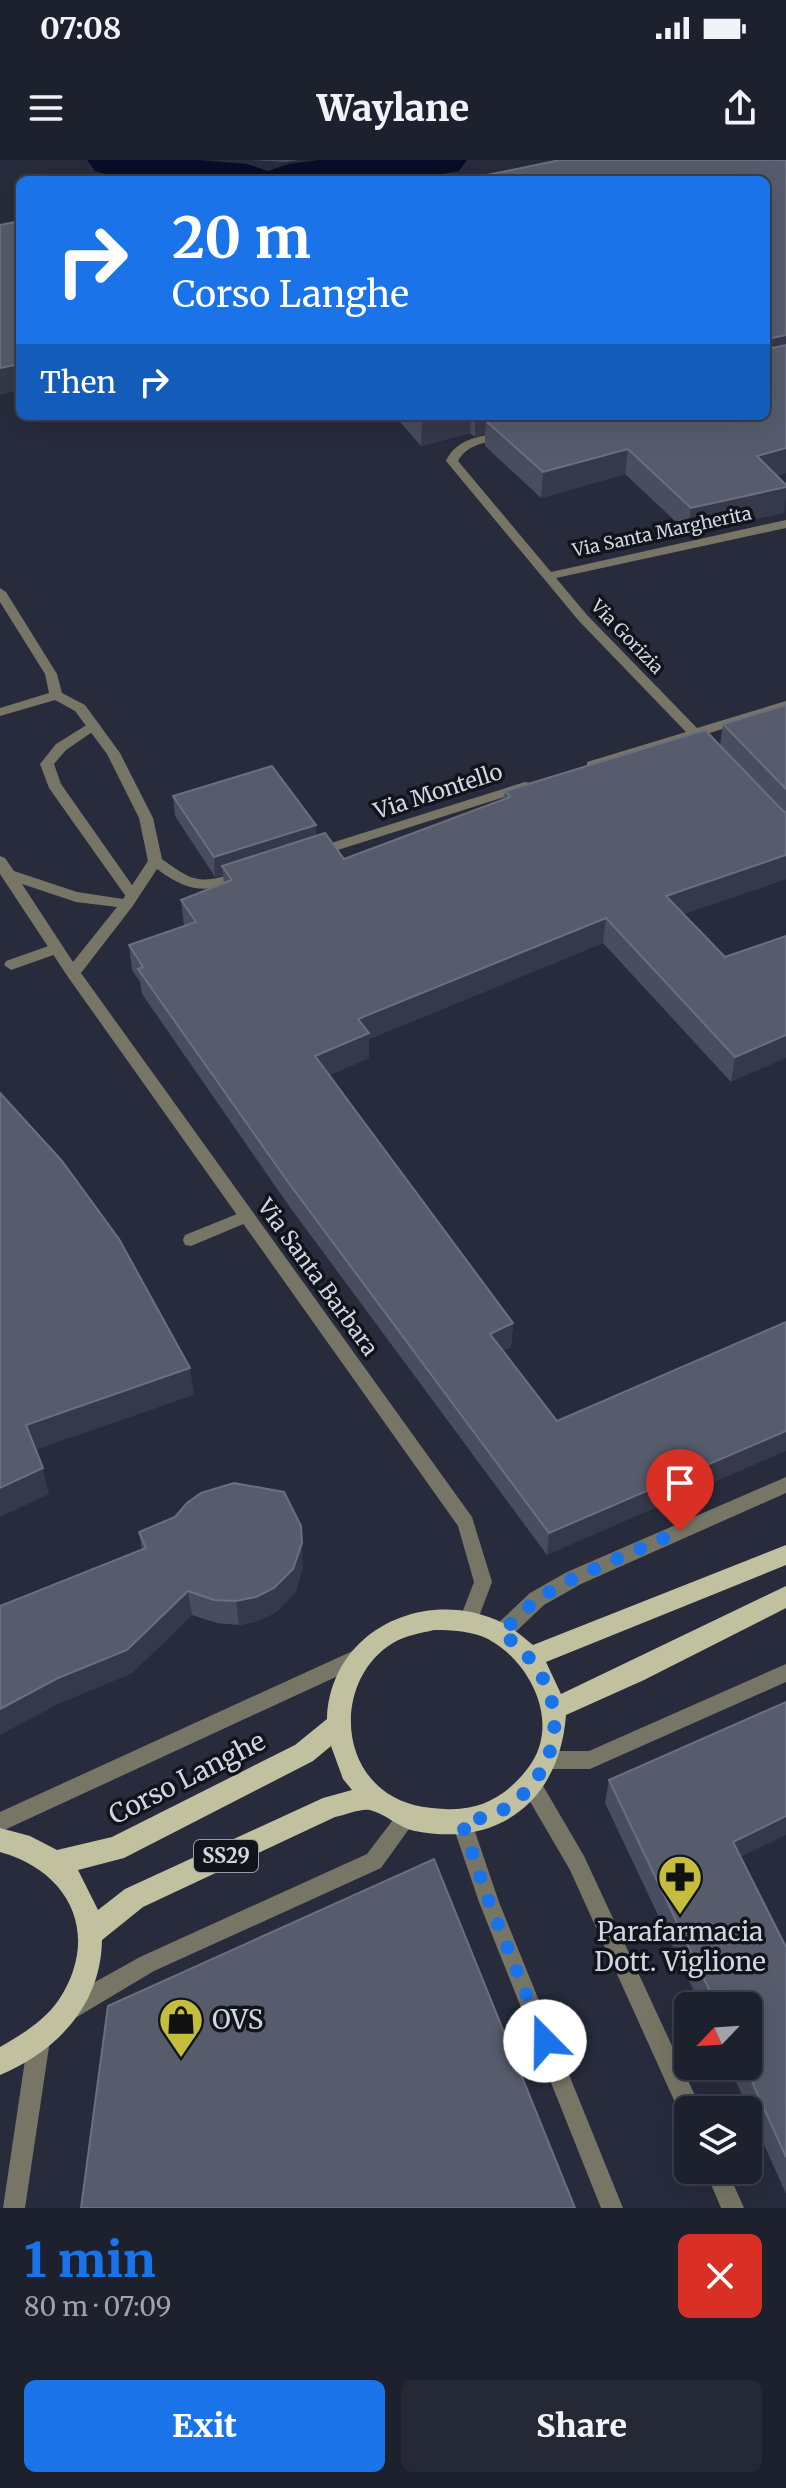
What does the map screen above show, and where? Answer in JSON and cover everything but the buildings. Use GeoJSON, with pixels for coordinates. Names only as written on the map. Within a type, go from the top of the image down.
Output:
{"type":"FeatureCollection","features":[{"type":"Feature","properties":{"kind":"main road"},"geometry":{"type":"LineString","coordinates":[[531,1657],[786,1555]]}},
{"type":"Feature","properties":{"kind":"main road"},"geometry":{"type":"LineString","coordinates":[[555,1708],[636,1672],[786,1596]]}},
{"type":"Feature","properties":{"kind":"main road"},"geometry":{"type":"LineString","coordinates":[[434,1619],[468,1621],[501,1633],[531,1657],[546,1681],[555,1708],[555,1734],[548,1760],[532,1786],[497,1813],[462,1823],[406,1819],[371,1797],[341,1753],[336,1727],[337,1698],[357,1658],[388,1632],[410,1623],[434,1619]]}},
{"type":"Feature","properties":{"kind":"main road","name":"Corso Langhe"},"geometry":{"type":"LineString","coordinates":[[57,1862],[115,1849],[304,1753],[336,1727]]}},
{"type":"Feature","properties":{"kind":"main road","name":"SS29"},"geometry":{"type":"LineString","coordinates":[[90,1933],[134,1898],[332,1806],[371,1797]]}},
{"type":"Feature","properties":{"kind":"main road"},"geometry":{"type":"LineString","coordinates":[[0,1840],[24,1844],[57,1862],[86,1906],[90,1933],[86,1973],[67,2010],[39,2040],[0,2061]]}},
{"type":"Feature","properties":{"kind":"street","name":"Via Gorizia"},"geometry":{"type":"LineString","coordinates":[[522,431],[463,446],[454,454],[452,461],[583,618],[714,754]]}},
{"type":"Feature","properties":{"kind":"street","name":"Via Santa Margherita"},"geometry":{"type":"LineString","coordinates":[[547,576],[786,524]]}},
{"type":"Feature","properties":{"kind":"street"},"geometry":{"type":"LineString","coordinates":[[0,592],[51,674],[56,695]]}},
{"type":"Feature","properties":{"kind":"street"},"geometry":{"type":"LineString","coordinates":[[0,712],[56,695],[80,708],[113,753],[146,818],[155,861],[187,885],[210,887],[255,872]]}},
{"type":"Feature","properties":{"kind":"street"},"geometry":{"type":"LineString","coordinates":[[573,771],[786,705]]}},
{"type":"Feature","properties":{"kind":"street"},"geometry":{"type":"LineString","coordinates":[[93,725],[61,747],[47,764],[54,785],[130,900]]}},
{"type":"Feature","properties":{"kind":"street","name":"Via Montello"},"geometry":{"type":"LineString","coordinates":[[301,858],[542,781]]}},
{"type":"Feature","properties":{"kind":"street"},"geometry":{"type":"LineString","coordinates":[[73,973],[130,900],[155,861]]}},
{"type":"Feature","properties":{"kind":"street","name":"Via Santa Barbara"},"geometry":{"type":"LineString","coordinates":[[3,868],[76,897],[130,900]]}},
{"type":"Feature","properties":{"kind":"street","name":"Via Santa Barbara"},"geometry":{"type":"LineString","coordinates":[[3,868],[73,973],[466,1523],[483,1582],[468,1621]]}},
{"type":"Feature","properties":{"kind":"street"},"geometry":{"type":"LineString","coordinates":[[11,965],[57,948]]}},
{"type":"Feature","properties":{"kind":"street"},"geometry":{"type":"LineString","coordinates":[[191,1240],[247,1216]]}},
{"type":"Feature","properties":{"kind":"street"},"geometry":{"type":"LineString","coordinates":[[501,1633],[537,1599],[574,1578],[786,1485]]}},
{"type":"Feature","properties":{"kind":"street"},"geometry":{"type":"LineString","coordinates":[[0,1822],[357,1658]]}},
{"type":"Feature","properties":{"kind":"street"},"geometry":{"type":"LineString","coordinates":[[548,1760],[590,1760],[786,1673]]}},
{"type":"Feature","properties":{"kind":"street"},"geometry":{"type":"LineString","coordinates":[[532,1786],[577,1863],[684,2096]]}},
{"type":"Feature","properties":{"kind":"street"},"geometry":{"type":"LineString","coordinates":[[67,2010],[147,1964],[374,1861],[406,1819]]}},
{"type":"Feature","properties":{"kind":"street"},"geometry":{"type":"LineString","coordinates":[[462,1823],[489,1902],[612,2208]]}},
{"type":"Feature","properties":{"kind":"street"},"geometry":{"type":"LineString","coordinates":[[14,2208],[39,2040]]}},
{"type":"Feature","properties":{"kind":"street"},"geometry":{"type":"LineString","coordinates":[[722,2184],[733,2208]]}},
{"type":"Feature","properties":{"kind":"waterway"},"geometry":{"type":"LineString","coordinates":[[114,160],[161,173],[198,176]]}},
{"type":"Feature","properties":{"kind":"waterway"},"geometry":{"type":"LineString","coordinates":[[319,176],[440,160]]}},
{"type":"Feature","properties":{"kind":"place","name":"Parafarmacia Dott. Viglione"},"geometry":{"type":"Point","coordinates":[680,1916]}},
{"type":"Feature","properties":{"kind":"place","name":"OVS"},"geometry":{"type":"Point","coordinates":[181,2059]}},
{"type":"Feature","properties":{"kind":"route"},"geometry":{"type":"LineString","coordinates":[[545,2041],[489,1902],[462,1823],[497,1813],[532,1786],[548,1760],[555,1734],[555,1708],[546,1681],[531,1657],[501,1633],[537,1599],[574,1578],[680,1531]]}}]}
